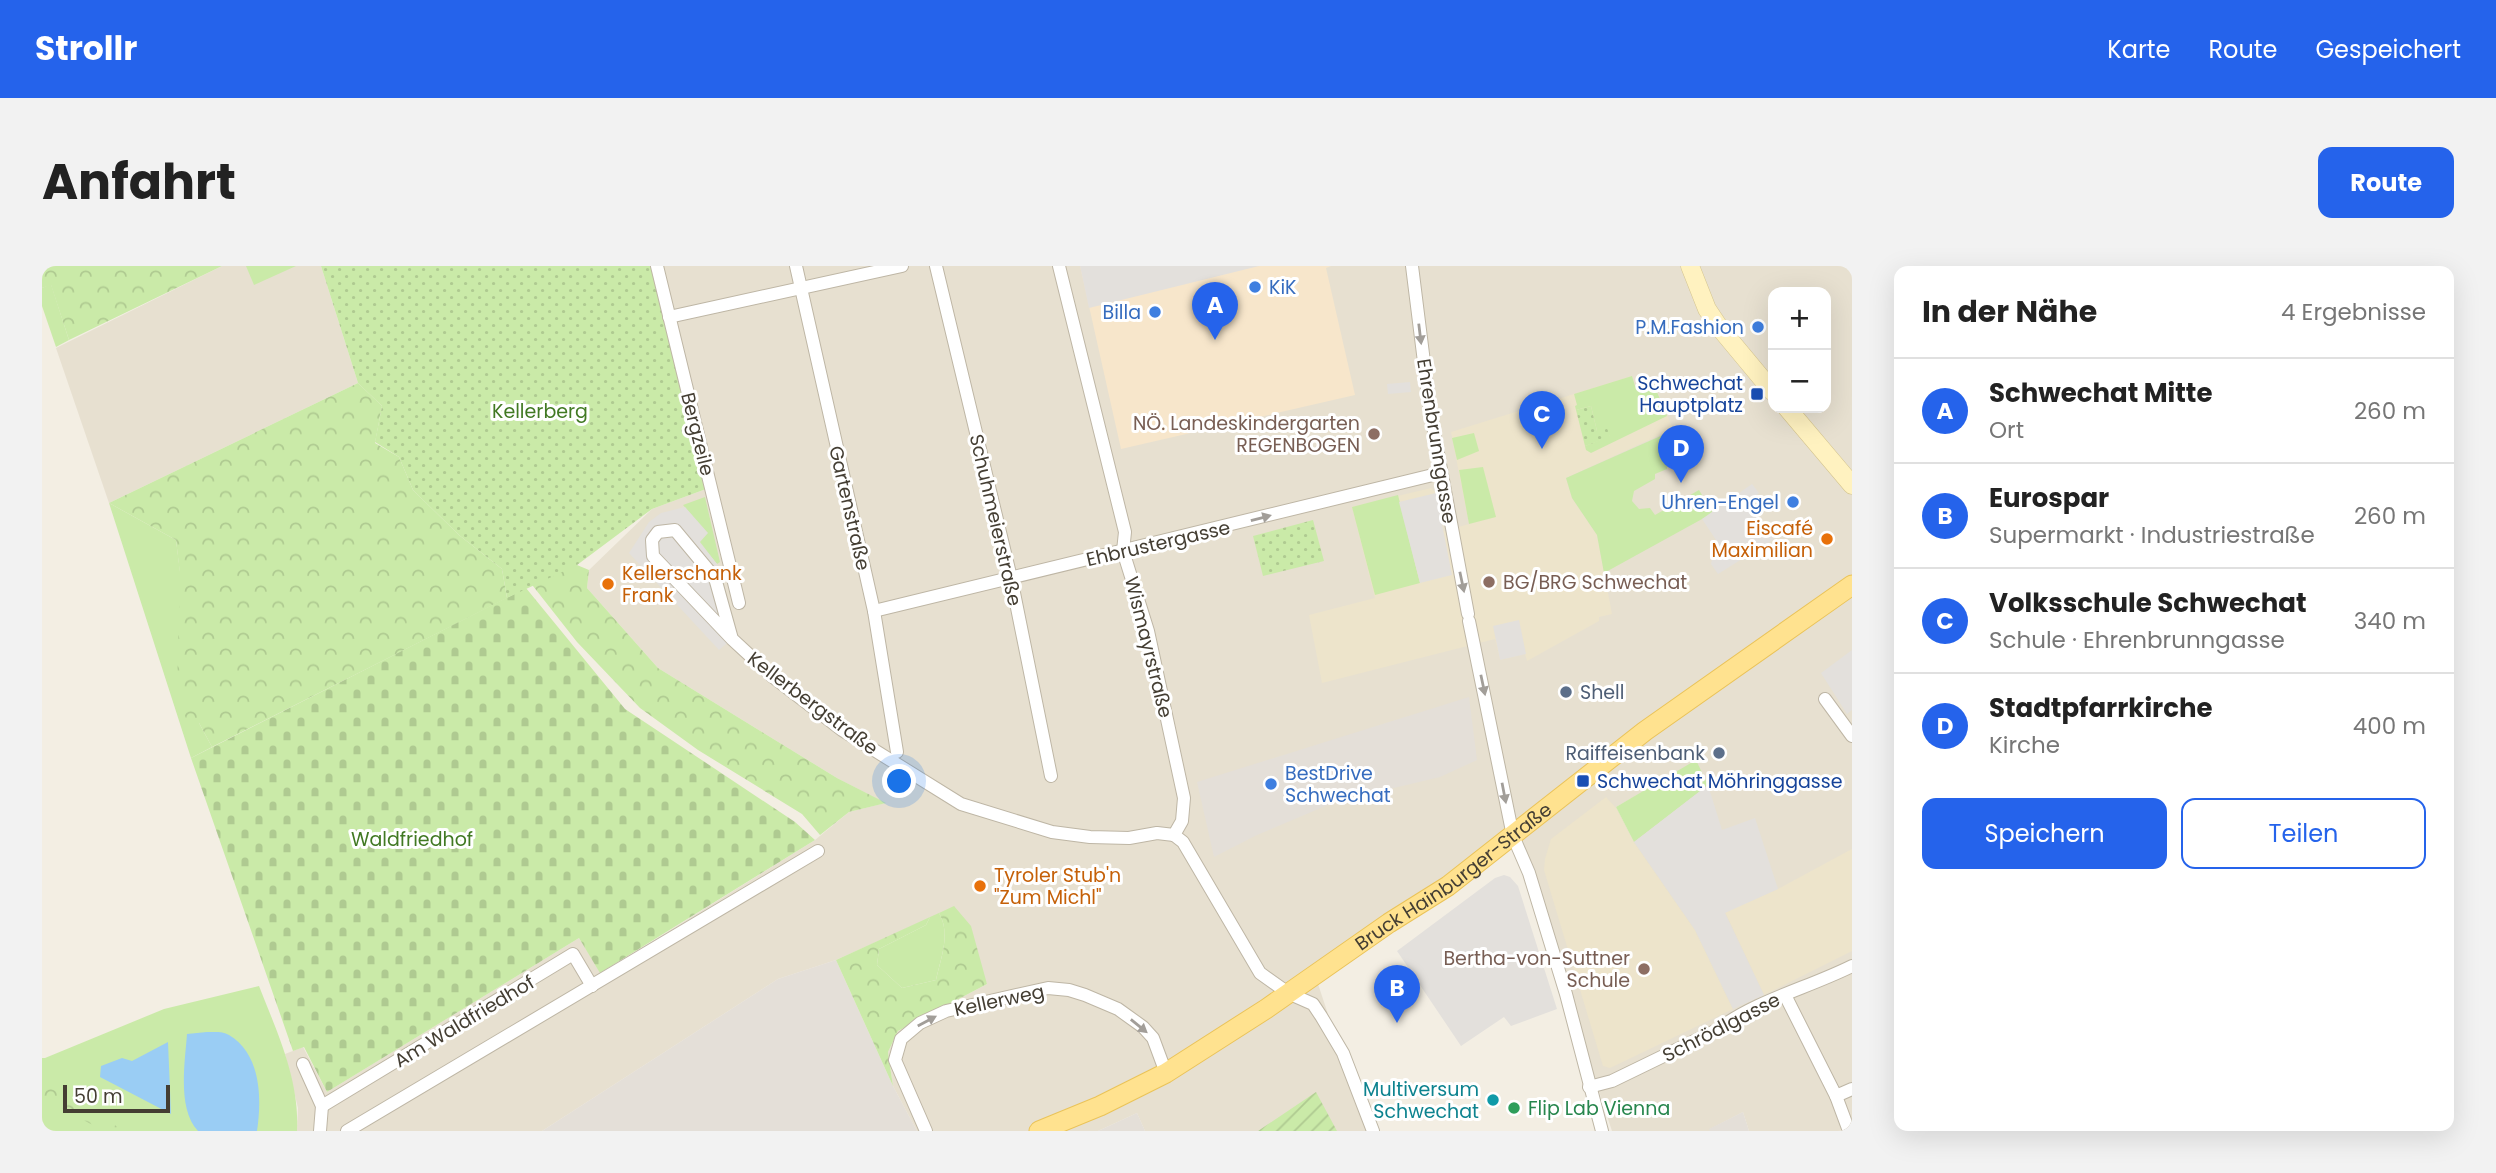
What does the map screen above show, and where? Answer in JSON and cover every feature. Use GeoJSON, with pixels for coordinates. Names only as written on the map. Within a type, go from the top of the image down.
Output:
{"type":"FeatureCollection","features":[{"type":"Feature","properties":{"kind":"main road"},"geometry":{"type":"LineString","coordinates":[[1690,266],[1707,309],[1768,386]]}},
{"type":"Feature","properties":{"kind":"main road"},"geometry":{"type":"LineString","coordinates":[[1791,413],[1852,485]]}},
{"type":"Feature","properties":{"kind":"main road","name":"Bruck Hainburger-Straße"},"geometry":{"type":"LineString","coordinates":[[1039,1131],[1100,1106],[1166,1073],[1448,887],[1645,731],[1850,587]]}},
{"type":"Feature","properties":{"kind":"street","name":"Bergzeile"},"geometry":{"type":"LineString","coordinates":[[657,266],[739,603]]}},
{"type":"Feature","properties":{"kind":"street","name":"Gartenstraße"},"geometry":{"type":"LineString","coordinates":[[796,266],[874,611],[897,752]]}},
{"type":"Feature","properties":{"kind":"street"},"geometry":{"type":"LineString","coordinates":[[669,317],[902,266]]}},
{"type":"Feature","properties":{"kind":"street","name":"Schuhmeierstraße"},"geometry":{"type":"LineString","coordinates":[[936,266],[1011,578],[1051,776]]}},
{"type":"Feature","properties":{"kind":"street","name":"Wismayrstraße"},"geometry":{"type":"LineString","coordinates":[[1059,266],[1125,532],[1123,551],[1148,631],[1184,798],[1182,821],[1174,835]]}},
{"type":"Feature","properties":{"kind":"street","name":"Ehrenbrunngasse"},"geometry":{"type":"LineString","coordinates":[[1412,266],[1430,410],[1441,473],[1513,836],[1529,873],[1562,981],[1602,1131]]}},
{"type":"Feature","properties":{"kind":"street","name":"Ehbrustergasse"},"geometry":{"type":"LineString","coordinates":[[874,611],[1441,473]]}},
{"type":"Feature","properties":{"kind":"street","name":"Kellerbergstraße"},"geometry":{"type":"LineString","coordinates":[[732,639],[715,578],[675,530],[658,532],[652,540],[653,555],[732,639],[773,677],[842,730],[961,804],[1052,832],[1129,838],[1157,833],[1174,835]]}},
{"type":"Feature","properties":{"kind":"street"},"geometry":{"type":"LineString","coordinates":[[1825,699],[1852,736]]}},
{"type":"Feature","properties":{"kind":"street"},"geometry":{"type":"LineString","coordinates":[[1174,835],[1183,842],[1260,974],[1288,993],[1313,1004],[1343,1053],[1373,1131]]}},
{"type":"Feature","properties":{"kind":"street","name":"Am Waldfriedhof"},"geometry":{"type":"LineString","coordinates":[[348,1131],[818,851]]}},
{"type":"Feature","properties":{"kind":"street","name":"Am Waldfriedhof"},"geometry":{"type":"LineString","coordinates":[[322,1105],[573,954],[592,986]]}},
{"type":"Feature","properties":{"kind":"street","name":"Schrödlgasse"},"geometry":{"type":"LineString","coordinates":[[1589,1087],[1612,1081],[1785,995],[1852,967]]}},
{"type":"Feature","properties":{"kind":"street","name":"Kellerweg"},"geometry":{"type":"LineString","coordinates":[[926,1131],[895,1060],[901,1039],[920,1023],[946,1011],[1032,990],[1069,990],[1118,1009],[1153,1038],[1166,1073]]}},
{"type":"Feature","properties":{"kind":"street"},"geometry":{"type":"LineString","coordinates":[[1785,995],[1836,1096],[1849,1131]]}},
{"type":"Feature","properties":{"kind":"street"},"geometry":{"type":"LineString","coordinates":[[303,1064],[322,1105],[320,1131]]}},
{"type":"Feature","properties":{"kind":"street"},"geometry":{"type":"LineString","coordinates":[[1836,1096],[1852,1088]]}},
{"type":"Feature","properties":{"kind":"shaded area"},"geometry":{"type":"Polygon","coordinates":[[[222,266],[321,266],[358,383],[109,503],[56,348],[222,266]]]}},
{"type":"Feature","properties":{"kind":"shaded area"},"geometry":{"type":"Polygon","coordinates":[[[655,266],[1852,266],[1852,1131],[1749,1131],[1743,1112],[1710,1131],[1612,1131],[1517,842],[1316,978],[1367,1131],[1145,1131],[1137,1113],[1098,1131],[917,1131],[893,1086],[888,1052],[898,1031],[987,984],[954,907],[836,960],[778,979],[542,1131],[297,1131],[298,1108],[285,1054],[303,1047],[327,1092],[579,938],[601,973],[815,840],[849,812],[885,803],[837,778],[658,668],[587,588],[589,570],[652,509],[706,489],[655,266]],[[1688,766],[1616,807],[1633,841],[1688,766]]]}},
{"type":"Feature","properties":{"kind":"shaded area"},"geometry":{"type":"Polygon","coordinates":[[[1080,266],[1331,266],[1326,268],[1355,395],[1121,449],[1080,266]]]}},
{"type":"Feature","properties":{"kind":"shaded area"},"geometry":{"type":"Polygon","coordinates":[[[1080,266],[1259,266],[1089,308],[1080,266]]]}},
{"type":"Feature","properties":{"kind":"shaded area","name":"BG/BRG Schwechat"},"geometry":{"type":"Polygon","coordinates":[[[1632,376],[1635,386],[1652,380],[1673,429],[1566,478],[1572,498],[1597,535],[1612,614],[1599,617],[1599,621],[1527,661],[1525,654],[1500,660],[1495,639],[1322,683],[1309,615],[1375,598],[1352,507],[1431,488],[1436,493],[1444,531],[1469,524],[1451,432],[1632,376]]]}},
{"type":"Feature","properties":{"kind":"shaded area"},"geometry":{"type":"Polygon","coordinates":[[[1410,382],[1411,392],[1388,394],[1387,384],[1410,382]]]}},
{"type":"Feature","properties":{"kind":"shaded area"},"geometry":{"type":"Polygon","coordinates":[[[1752,484],[1759,493],[1747,504],[1774,539],[1718,574],[1711,564],[1716,540],[1702,519],[1752,484]]]}},
{"type":"Feature","properties":{"kind":"shaded area"},"geometry":{"type":"Polygon","coordinates":[[[1436,493],[1452,575],[1420,583],[1399,502],[1436,493]]]}},
{"type":"Feature","properties":{"kind":"shaded area"},"geometry":{"type":"Polygon","coordinates":[[[685,507],[708,533],[700,542],[717,564],[731,619],[732,639],[719,650],[629,553],[649,522],[661,513],[685,507]]]}},
{"type":"Feature","properties":{"kind":"shaded area"},"geometry":{"type":"Polygon","coordinates":[[[1519,620],[1526,654],[1500,660],[1493,626],[1519,620]]]}},
{"type":"Feature","properties":{"kind":"shaded area"},"geometry":{"type":"Polygon","coordinates":[[[1852,650],[1852,710],[1847,714],[1821,673],[1852,650]]]}},
{"type":"Feature","properties":{"kind":"shaded area"},"geometry":{"type":"Polygon","coordinates":[[[1469,697],[1477,760],[1440,777],[1335,802],[1257,835],[1214,857],[1197,782],[1469,697]]]}},
{"type":"Feature","properties":{"kind":"shaded area"},"geometry":{"type":"Polygon","coordinates":[[[1708,785],[1722,830],[1755,818],[1778,889],[1725,913],[1764,995],[1733,1009],[1695,930],[1634,842],[1708,785]]]}},
{"type":"Feature","properties":{"kind":"shaded area","name":"Bertha-von-Suttner Schule"},"geometry":{"type":"Polygon","coordinates":[[[1606,797],[1617,809],[1634,842],[1695,930],[1733,1009],[1610,1068],[1603,1066],[1544,870],[1551,839],[1606,797]]]}},
{"type":"Feature","properties":{"kind":"shaded area"},"geometry":{"type":"Polygon","coordinates":[[[1852,849],[1852,951],[1764,995],[1725,912],[1778,889],[1852,849]]]}},
{"type":"Feature","properties":{"kind":"shaded area"},"geometry":{"type":"Polygon","coordinates":[[[1504,875],[1510,877],[1518,886],[1557,1009],[1511,1026],[1504,1017],[1461,1046],[1397,951],[1495,878],[1504,875]]]}},
{"type":"Feature","properties":{"kind":"shaded area"},"geometry":{"type":"Polygon","coordinates":[[[836,960],[893,1086],[917,1131],[542,1131],[778,979],[836,960]]]}},
{"type":"Feature","properties":{"kind":"shaded area"},"geometry":{"type":"Polygon","coordinates":[[[1743,1112],[1749,1131],[1710,1131],[1709,1129],[1743,1112]]]}},
{"type":"Feature","properties":{"kind":"shaded area"},"geometry":{"type":"Polygon","coordinates":[[[1137,1113],[1145,1131],[1098,1131],[1137,1113]]]}},
{"type":"Feature","properties":{"kind":"green space"},"geometry":{"type":"Polygon","coordinates":[[[42,266],[222,266],[69,340],[51,285],[42,288],[42,266]]]}},
{"type":"Feature","properties":{"kind":"green space"},"geometry":{"type":"Polygon","coordinates":[[[246,266],[296,266],[254,285],[246,266]]]}},
{"type":"Feature","properties":{"kind":"green space","name":"Kellerberg"},"geometry":{"type":"Polygon","coordinates":[[[321,266],[655,266],[706,489],[652,509],[577,565],[507,598],[502,569],[459,535],[413,490],[399,457],[375,442],[382,406],[358,383],[321,266]]]}},
{"type":"Feature","properties":{"kind":"green space"},"geometry":{"type":"Polygon","coordinates":[[[51,284],[69,340],[56,347],[42,306],[42,288],[51,284]]]}},
{"type":"Feature","properties":{"kind":"green space"},"geometry":{"type":"Polygon","coordinates":[[[1632,376],[1635,386],[1652,380],[1667,416],[1591,453],[1585,446],[1610,436],[1597,431],[1591,406],[1576,410],[1574,394],[1632,376]]]}},
{"type":"Feature","properties":{"kind":"green space"},"geometry":{"type":"Polygon","coordinates":[[[358,383],[382,406],[375,443],[399,457],[413,490],[459,535],[502,569],[507,598],[212,747],[199,723],[186,719],[177,689],[180,574],[176,540],[109,503],[358,383]]]}},
{"type":"Feature","properties":{"kind":"green space"},"geometry":{"type":"Polygon","coordinates":[[[1591,406],[1597,431],[1607,428],[1610,437],[1585,446],[1576,410],[1591,406]]]}},
{"type":"Feature","properties":{"kind":"green space"},"geometry":{"type":"Polygon","coordinates":[[[1683,426],[1696,451],[1693,454],[1689,450],[1681,455],[1680,462],[1655,474],[1655,479],[1634,491],[1632,501],[1639,509],[1650,508],[1655,515],[1699,490],[1713,513],[1604,573],[1597,535],[1572,498],[1566,478],[1683,426]]]}},
{"type":"Feature","properties":{"kind":"green space"},"geometry":{"type":"Polygon","coordinates":[[[1474,433],[1479,451],[1457,460],[1452,438],[1474,433]]]}},
{"type":"Feature","properties":{"kind":"green space"},"geometry":{"type":"Polygon","coordinates":[[[1483,467],[1496,517],[1469,524],[1459,470],[1483,467]]]}},
{"type":"Feature","properties":{"kind":"green space"},"geometry":{"type":"Polygon","coordinates":[[[1398,495],[1420,583],[1375,595],[1352,507],[1398,495]]]}},
{"type":"Feature","properties":{"kind":"green space"},"geometry":{"type":"Polygon","coordinates":[[[705,497],[720,562],[717,564],[699,542],[707,533],[683,505],[705,497]]]}},
{"type":"Feature","properties":{"kind":"green space"},"geometry":{"type":"Polygon","coordinates":[[[109,503],[176,540],[199,723],[212,747],[191,758],[109,503]]]}},
{"type":"Feature","properties":{"kind":"green space"},"geometry":{"type":"Polygon","coordinates":[[[1313,520],[1324,561],[1263,576],[1253,536],[1313,520]]]}},
{"type":"Feature","properties":{"kind":"green space"},"geometry":{"type":"Polygon","coordinates":[[[513,555],[577,565],[589,570],[587,588],[658,668],[837,778],[886,803],[849,812],[820,835],[802,814],[698,750],[640,708],[577,642],[533,586],[513,555]]]}},
{"type":"Feature","properties":{"kind":"green space","name":"Waldfriedhof"},"geometry":{"type":"Polygon","coordinates":[[[526,588],[625,709],[795,822],[815,840],[600,973],[579,938],[327,1092],[304,1047],[293,1051],[191,758],[526,588]]]}},
{"type":"Feature","properties":{"kind":"green space"},"geometry":{"type":"Polygon","coordinates":[[[1696,760],[1708,785],[1634,842],[1616,807],[1696,760]]]}},
{"type":"Feature","properties":{"kind":"green space"},"geometry":{"type":"Polygon","coordinates":[[[954,906],[971,926],[987,984],[898,1031],[888,1052],[893,1086],[836,960],[930,917],[926,925],[879,949],[877,965],[902,988],[936,980],[945,937],[939,913],[954,906]]]}},
{"type":"Feature","properties":{"kind":"green space"},"geometry":{"type":"Polygon","coordinates":[[[939,913],[945,937],[936,980],[902,988],[877,965],[879,949],[926,925],[930,917],[939,913]]]}},
{"type":"Feature","properties":{"kind":"green space"},"geometry":{"type":"Polygon","coordinates":[[[259,986],[291,1075],[297,1131],[42,1131],[42,1058],[164,1009],[259,986]]]}},
{"type":"Feature","properties":{"kind":"green space"},"geometry":{"type":"Polygon","coordinates":[[[42,1085],[69,1096],[124,1131],[104,1131],[42,1098],[42,1085]]]}},
{"type":"Feature","properties":{"kind":"green space"},"geometry":{"type":"Polygon","coordinates":[[[1316,1092],[1337,1131],[1258,1131],[1316,1092]]]}},
{"type":"Feature","properties":{"kind":"water"},"geometry":{"type":"Polygon","coordinates":[[[187,1034],[227,1034],[248,1053],[259,1091],[257,1131],[198,1131],[191,1122],[184,1085],[187,1034]]]}},
{"type":"Feature","properties":{"kind":"water"},"geometry":{"type":"Polygon","coordinates":[[[168,1042],[171,1114],[100,1077],[101,1066],[122,1058],[132,1061],[168,1042]]]}},
{"type":"Feature","properties":{"kind":"place","name":"KiK"},"geometry":{"type":"Point","coordinates":[1255,287]}},
{"type":"Feature","properties":{"kind":"place","name":"Billa"},"geometry":{"type":"Point","coordinates":[1155,312]}},
{"type":"Feature","properties":{"kind":"place","name":"P.M.Fashion"},"geometry":{"type":"Point","coordinates":[1758,327]}},
{"type":"Feature","properties":{"kind":"place","name":"Schwechat Mitte"},"geometry":{"type":"Point","coordinates":[1215,340]}},
{"type":"Feature","properties":{"kind":"place","name":"Schwechat Hauptplatz"},"geometry":{"type":"Point","coordinates":[1757,394]}},
{"type":"Feature","properties":{"kind":"place","name":"NÖ. Landeskindergarten REGENBOGEN"},"geometry":{"type":"Point","coordinates":[1374,434]}},
{"type":"Feature","properties":{"kind":"place","name":"Volksschule Schwechat"},"geometry":{"type":"Point","coordinates":[1542,449]}},
{"type":"Feature","properties":{"kind":"place","name":"Stadtpfarrkirche"},"geometry":{"type":"Point","coordinates":[1681,483]}},
{"type":"Feature","properties":{"kind":"place","name":"Uhren-Engel"},"geometry":{"type":"Point","coordinates":[1793,502]}},
{"type":"Feature","properties":{"kind":"place","name":"Eiscafé Maximilian"},"geometry":{"type":"Point","coordinates":[1827,539]}},
{"type":"Feature","properties":{"kind":"place","name":"BG/BRG Schwechat"},"geometry":{"type":"Point","coordinates":[1489,582]}},
{"type":"Feature","properties":{"kind":"place","name":"Kellerschank Frank"},"geometry":{"type":"Point","coordinates":[608,584]}},
{"type":"Feature","properties":{"kind":"place","name":"Shell"},"geometry":{"type":"Point","coordinates":[1566,692]}},
{"type":"Feature","properties":{"kind":"place","name":"Raiffeisenbank"},"geometry":{"type":"Point","coordinates":[1719,753]}},
{"type":"Feature","properties":{"kind":"place","name":"Schwechat Möhringgasse"},"geometry":{"type":"Point","coordinates":[1583,781]}},
{"type":"Feature","properties":{"kind":"place","name":"BestDrive Schwechat"},"geometry":{"type":"Point","coordinates":[1271,784]}},
{"type":"Feature","properties":{"kind":"place","name":"Tyroler Stub'n \"Zum Michl\""},"geometry":{"type":"Point","coordinates":[980,886]}},
{"type":"Feature","properties":{"kind":"place","name":"Bertha-von-Suttner Schule"},"geometry":{"type":"Point","coordinates":[1644,969]}},
{"type":"Feature","properties":{"kind":"place","name":"Eurospar"},"geometry":{"type":"Point","coordinates":[1397,1023]}},
{"type":"Feature","properties":{"kind":"place","name":"Multiversum Schwechat"},"geometry":{"type":"Point","coordinates":[1493,1100]}},
{"type":"Feature","properties":{"kind":"place","name":"Flip Lab Vienna"},"geometry":{"type":"Point","coordinates":[1514,1108]}}]}
